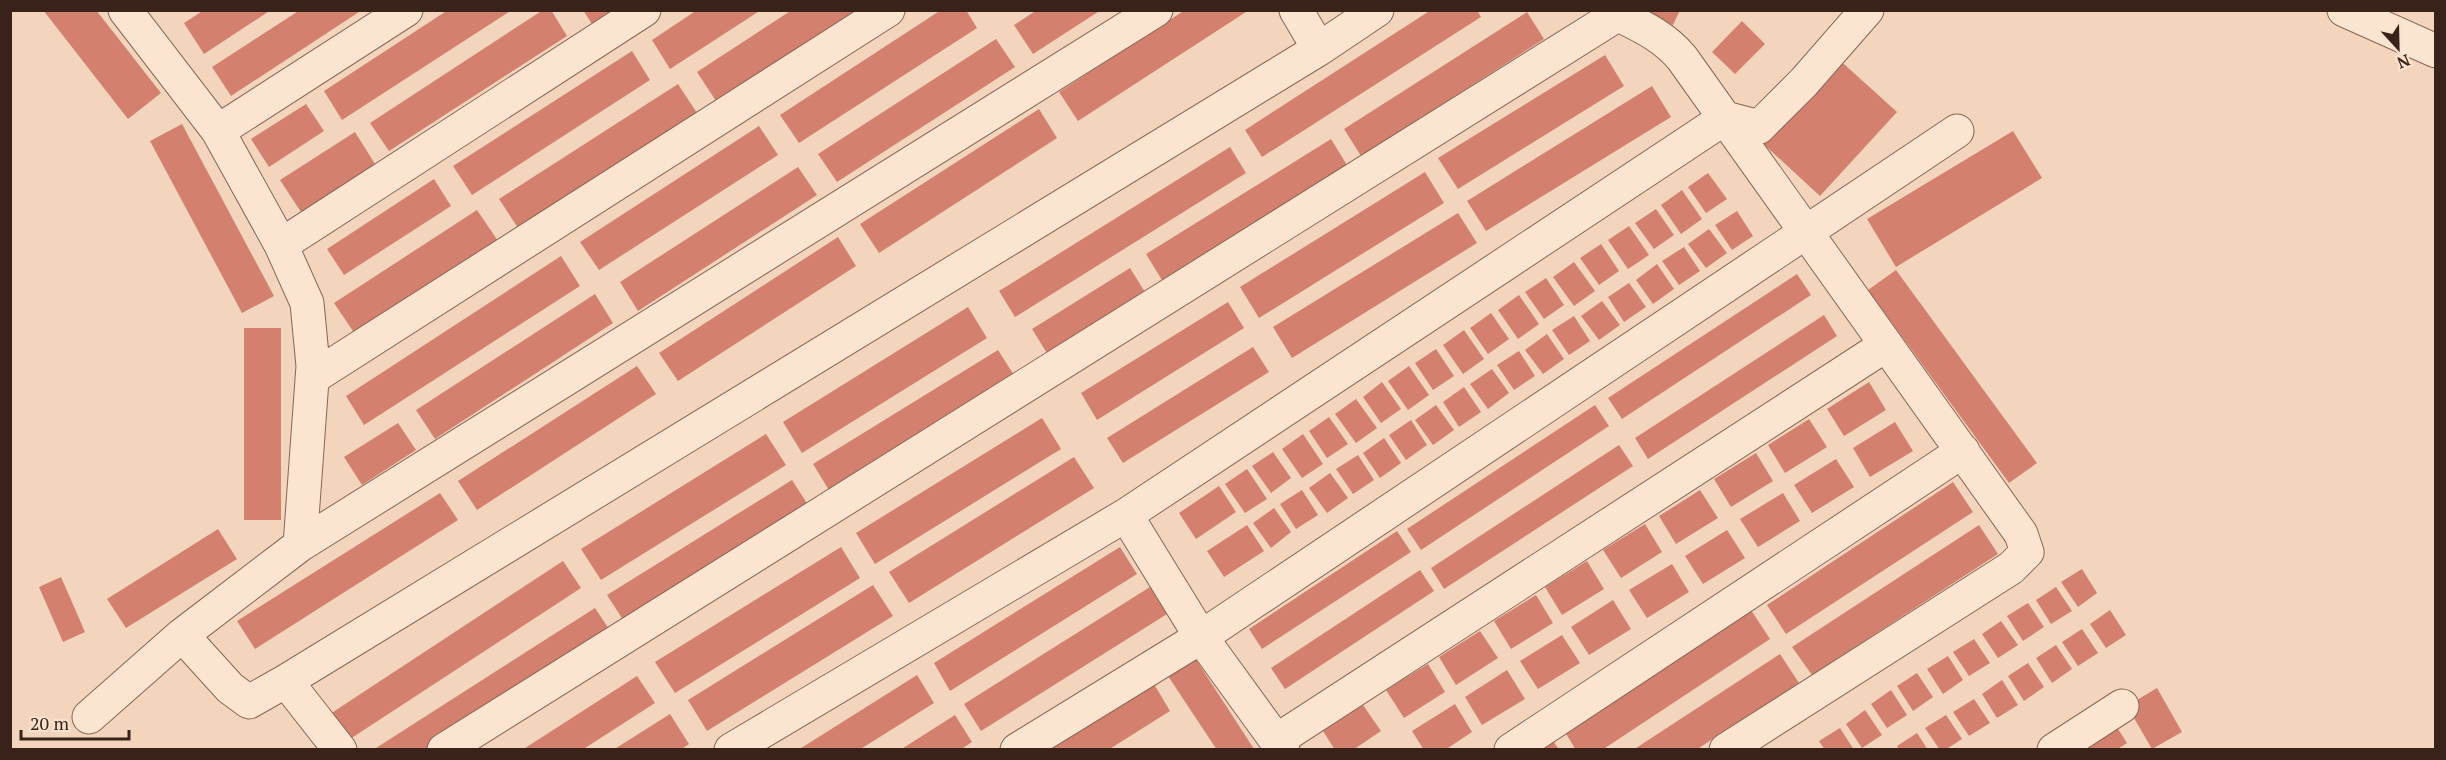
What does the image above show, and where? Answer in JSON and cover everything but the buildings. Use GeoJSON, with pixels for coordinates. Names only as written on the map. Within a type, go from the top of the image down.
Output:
{"type":"FeatureCollection","features":[{"type":"Feature","properties":{"kind":"street"},"geometry":{"type":"LineString","coordinates":[[218,131],[406,10]]}},
{"type":"Feature","properties":{"kind":"street"},"geometry":{"type":"LineString","coordinates":[[281,245],[644,10]]}},
{"type":"Feature","properties":{"kind":"street"},"geometry":{"type":"LineString","coordinates":[[312,378],[888,10]]}},
{"type":"Feature","properties":{"kind":"street"},"geometry":{"type":"LineString","coordinates":[[89,717],[182,635],[300,545],[1156,10]]}},
{"type":"Feature","properties":{"kind":"street"},"geometry":{"type":"LineString","coordinates":[[1296,10],[1319,49]]}},
{"type":"Feature","properties":{"kind":"street"},"geometry":{"type":"LineString","coordinates":[[182,635],[230,688],[249,702],[1319,49],[1377,10]]}},
{"type":"Feature","properties":{"kind":"street"},"geometry":{"type":"LineString","coordinates":[[731,750],[1126,515],[1725,118],[1759,127],[1804,82],[1867,10]]}},
{"type":"Feature","properties":{"kind":"street"},"geometry":{"type":"LineString","coordinates":[[2344,10],[2436,51]]}},
{"type":"Feature","properties":{"kind":"street"},"geometry":{"type":"LineString","coordinates":[[444,750],[1613,13],[1669,42],[2021,534],[2026,552],[2011,568],[1726,750]]}},
{"type":"Feature","properties":{"kind":"street"},"geometry":{"type":"LineString","coordinates":[[139,15],[218,131],[281,245],[307,303],[312,378],[300,545]]}},
{"type":"Feature","properties":{"kind":"street"},"geometry":{"type":"LineString","coordinates":[[1017,750],[1201,637],[1957,131]]}},
{"type":"Feature","properties":{"kind":"street"},"geometry":{"type":"LineString","coordinates":[[1126,515],[1201,637],[1279,745],[1886,345]]}},
{"type":"Feature","properties":{"kind":"street"},"geometry":{"type":"LineString","coordinates":[[1511,750],[1962,451]]}},
{"type":"Feature","properties":{"kind":"street"},"geometry":{"type":"LineString","coordinates":[[286,681],[340,750]]}},
{"type":"Feature","properties":{"kind":"street"},"geometry":{"type":"LineString","coordinates":[[2054,750],[2122,706]]}}]}
